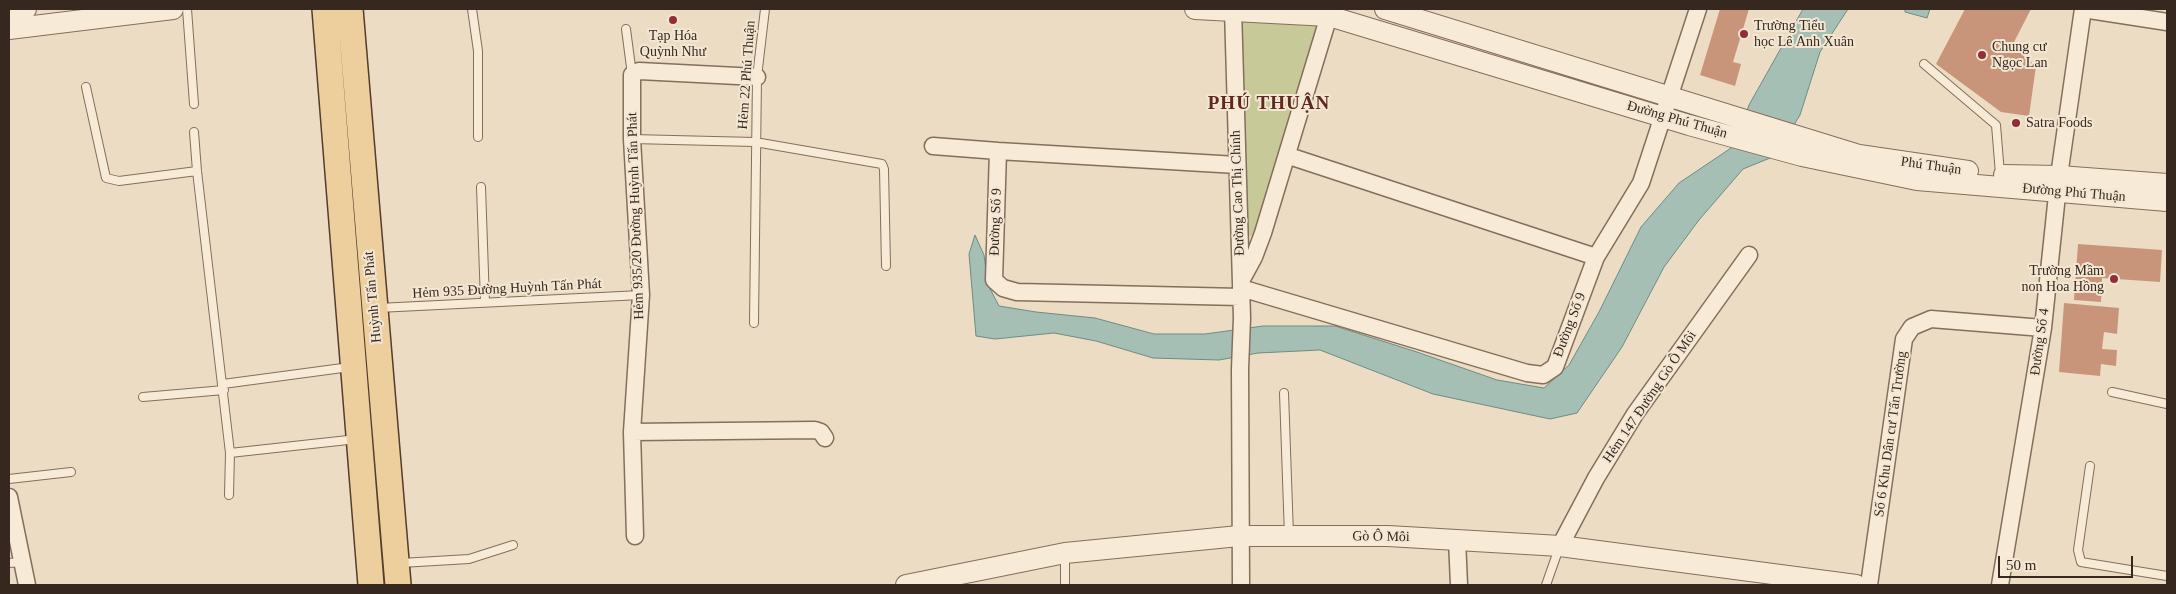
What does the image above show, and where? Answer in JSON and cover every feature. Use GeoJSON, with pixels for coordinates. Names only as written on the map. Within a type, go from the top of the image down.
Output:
{"type":"FeatureCollection","features":[{"type":"Feature","properties":{"kind":"main road","name":"Huỳnh Tấn Phát"},"geometry":{"type":"LineString","coordinates":[[325,9],[352,367],[371,585]]}},
{"type":"Feature","properties":{"kind":"main road","name":"Huỳnh Tấn Phát"},"geometry":{"type":"LineString","coordinates":[[350,9],[373,308],[397,574]]}},
{"type":"Feature","properties":{"kind":"street"},"geometry":{"type":"LineString","coordinates":[[9,11],[26,9]]}},
{"type":"Feature","properties":{"kind":"street"},"geometry":{"type":"LineString","coordinates":[[9,30],[173,9]]}},
{"type":"Feature","properties":{"kind":"street","name":"Đường Phú Thuận"},"geometry":{"type":"LineString","coordinates":[[1195,9],[1330,12],[1663,117],[1713,131],[1804,148],[1917,180],[2058,184],[2167,184]]}},
{"type":"Feature","properties":{"kind":"street","name":"Đường Cao Thị Chính"},"geometry":{"type":"LineString","coordinates":[[1233,9],[1242,318],[1239,536]]}},
{"type":"Feature","properties":{"kind":"street","name":"Đường Phú Thuận"},"geometry":{"type":"LineString","coordinates":[[1386,9],[1720,111],[1804,148]]}},
{"type":"Feature","properties":{"kind":"street","name":"Đường Số 9"},"geometry":{"type":"LineString","coordinates":[[998,151],[994,280],[1003,288],[1017,292],[1241,289],[1527,373],[1543,375],[1555,366],[1596,257],[1641,183],[1698,9]]}},
{"type":"Feature","properties":{"kind":"street"},"geometry":{"type":"LineString","coordinates":[[2083,9],[2167,22]]}},
{"type":"Feature","properties":{"kind":"street","name":"Đường Số 4"},"geometry":{"type":"LineString","coordinates":[[2000,585],[2043,328],[2058,184],[2083,9]]}},
{"type":"Feature","properties":{"kind":"street"},"geometry":{"type":"LineString","coordinates":[[1241,289],[1264,233],[1289,156],[1330,12]]}},
{"type":"Feature","properties":{"kind":"street"},"geometry":{"type":"LineString","coordinates":[[632,75],[638,71],[757,77]]}},
{"type":"Feature","properties":{"kind":"street","name":"Hẻm 935/20 Đường Huỳnh Tấn Phát"},"geometry":{"type":"LineString","coordinates":[[632,75],[632,139],[641,295],[632,432],[635,536]]}},
{"type":"Feature","properties":{"kind":"street"},"geometry":{"type":"LineString","coordinates":[[933,146],[1237,165]]}},
{"type":"Feature","properties":{"kind":"street","name":"Phú Thuận"},"geometry":{"type":"LineString","coordinates":[[1804,148],[1913,164],[2000,174],[2058,184]]}},
{"type":"Feature","properties":{"kind":"street"},"geometry":{"type":"LineString","coordinates":[[1289,156],[1596,257]]}},
{"type":"Feature","properties":{"kind":"street","name":"Đường Phú Thuận"},"geometry":{"type":"LineString","coordinates":[[2058,184],[2167,200]]}},
{"type":"Feature","properties":{"kind":"street","name":"Hẻm 147 Đường Gò Ô Môi"},"geometry":{"type":"LineString","coordinates":[[1560,546],[1596,478],[1635,414],[1749,255]]}},
{"type":"Feature","properties":{"kind":"street","name":"Số 6 Khu Dân cư Tấn Trường"},"geometry":{"type":"LineString","coordinates":[[1869,585],[1904,339],[1912,327],[1931,319],[2043,328]]}},
{"type":"Feature","properties":{"kind":"street"},"geometry":{"type":"LineString","coordinates":[[632,432],[815,430],[822,432],[825,438]]}},
{"type":"Feature","properties":{"kind":"street"},"geometry":{"type":"LineString","coordinates":[[9,497],[15,563],[26,585]]}},
{"type":"Feature","properties":{"kind":"street"},"geometry":{"type":"LineString","coordinates":[[1239,536],[1241,585]]}},
{"type":"Feature","properties":{"kind":"street","name":"Gò Ô Môi"},"geometry":{"type":"LineString","coordinates":[[906,585],[941,582],[1065,553],[1239,536],[1457,538],[1560,546],[1765,579],[1856,585]]}},
{"type":"Feature","properties":{"kind":"street"},"geometry":{"type":"LineString","coordinates":[[1457,538],[1459,585]]}},
{"type":"Feature","properties":{"kind":"lane"},"geometry":{"type":"LineString","coordinates":[[187,9],[194,104]]}},
{"type":"Feature","properties":{"kind":"lane"},"geometry":{"type":"LineString","coordinates":[[472,9],[478,51],[478,137]]}},
{"type":"Feature","properties":{"kind":"lane","name":"Hẻm 22 Phú Thuận"},"geometry":{"type":"LineString","coordinates":[[754,323],[757,77],[764,9]]}},
{"type":"Feature","properties":{"kind":"lane"},"geometry":{"type":"LineString","coordinates":[[626,29],[632,75]]}},
{"type":"Feature","properties":{"kind":"lane"},"geometry":{"type":"LineString","coordinates":[[1924,64],[1996,125],[2000,174]]}},
{"type":"Feature","properties":{"kind":"lane"},"geometry":{"type":"LineString","coordinates":[[86,87],[106,178],[119,181],[197,171]]}},
{"type":"Feature","properties":{"kind":"lane"},"geometry":{"type":"LineString","coordinates":[[194,132],[230,453],[229,495]]}},
{"type":"Feature","properties":{"kind":"lane"},"geometry":{"type":"LineString","coordinates":[[632,139],[755,142],[882,164],[884,169],[886,266]]}},
{"type":"Feature","properties":{"kind":"lane"},"geometry":{"type":"LineString","coordinates":[[481,187],[486,302]]}},
{"type":"Feature","properties":{"kind":"lane","name":"Hẻm 935 Đường Huỳnh Tấn Phát"},"geometry":{"type":"LineString","coordinates":[[373,308],[641,295]]}},
{"type":"Feature","properties":{"kind":"lane"},"geometry":{"type":"LineString","coordinates":[[143,397],[352,367]]}},
{"type":"Feature","properties":{"kind":"lane"},"geometry":{"type":"LineString","coordinates":[[2112,392],[2167,404]]}},
{"type":"Feature","properties":{"kind":"lane"},"geometry":{"type":"LineString","coordinates":[[1284,393],[1289,536]]}},
{"type":"Feature","properties":{"kind":"lane"},"geometry":{"type":"LineString","coordinates":[[230,453],[358,439]]}},
{"type":"Feature","properties":{"kind":"lane"},"geometry":{"type":"LineString","coordinates":[[2090,466],[2078,550],[2082,562],[2167,576]]}},
{"type":"Feature","properties":{"kind":"lane"},"geometry":{"type":"LineString","coordinates":[[9,479],[71,472]]}},
{"type":"Feature","properties":{"kind":"lane"},"geometry":{"type":"LineString","coordinates":[[397,574],[469,559],[512,545]]}},
{"type":"Feature","properties":{"kind":"lane"},"geometry":{"type":"LineString","coordinates":[[1546,585],[1560,546]]}},
{"type":"Feature","properties":{"kind":"lane"},"geometry":{"type":"LineString","coordinates":[[1065,553],[1065,585]]}},
{"type":"Feature","properties":{"kind":"green space"},"geometry":{"type":"Polygon","coordinates":[[[1243,17],[1315,21],[1317,33],[1254,235],[1249,236],[1245,227],[1240,24],[1243,17]]]}},
{"type":"Feature","properties":{"kind":"shaded area"},"geometry":{"type":"Polygon","coordinates":[[[1803,9],[1848,9],[1820,52],[1800,115],[1775,156],[1743,169],[1699,220],[1664,267],[1622,347],[1577,413],[1550,419],[1433,394],[1320,350],[1258,353],[1219,360],[1153,358],[1096,341],[1054,333],[995,339],[976,336],[969,254],[975,235],[984,255],[988,285],[999,306],[1095,318],[1154,334],[1205,334],[1263,326],[1335,326],[1497,380],[1544,388],[1569,365],[1599,312],[1641,227],[1679,183],[1734,146],[1749,105],[1803,9]]]}},
{"type":"Feature","properties":{"kind":"shaded area"},"geometry":{"type":"Polygon","coordinates":[[[1905,9],[1930,9],[1927,18],[1905,12],[1905,9]]]}},
{"type":"Feature","properties":{"kind":"building"},"geometry":{"type":"Polygon","coordinates":[[[1720,9],[1749,9],[1733,62],[1741,64],[1735,86],[1700,75],[1720,9]]]}},
{"type":"Feature","properties":{"kind":"building","name":"Chung cư Ngọc Lan"},"geometry":{"type":"Polygon","coordinates":[[[1965,9],[2031,9],[2012,46],[2036,66],[2029,116],[2001,112],[1936,64],[1965,9]]]}},
{"type":"Feature","properties":{"kind":"building"},"geometry":{"type":"Polygon","coordinates":[[[2078,244],[2162,250],[2160,282],[2102,278],[2101,302],[2074,300],[2078,244]]]}},
{"type":"Feature","properties":{"kind":"building"},"geometry":{"type":"Polygon","coordinates":[[[2064,303],[2119,308],[2117,334],[2104,332],[2102,349],[2117,350],[2116,366],[2101,364],[2100,376],[2059,372],[2064,303]]]}},
{"type":"Feature","properties":{"kind":"place","name":"Tạp Hóa Quỳnh Như"},"geometry":{"type":"Point","coordinates":[673,20]}},
{"type":"Feature","properties":{"kind":"place","name":"Trường Tiểu học Lê Anh Xuân"},"geometry":{"type":"Point","coordinates":[1744,34]}},
{"type":"Feature","properties":{"kind":"place","name":"Chung cư Ngọc Lan"},"geometry":{"type":"Point","coordinates":[1982,55]}},
{"type":"Feature","properties":{"kind":"place","name":"Satra Foods"},"geometry":{"type":"Point","coordinates":[2016,123]}},
{"type":"Feature","properties":{"kind":"place","name":"Trường Mầm non Hoa Hồng"},"geometry":{"type":"Point","coordinates":[2114,279]}},
{"type":"Feature","properties":{"kind":"district","name":"PHÚ THUẬN"},"geometry":{"type":"Point","coordinates":[1269,104]}}]}
